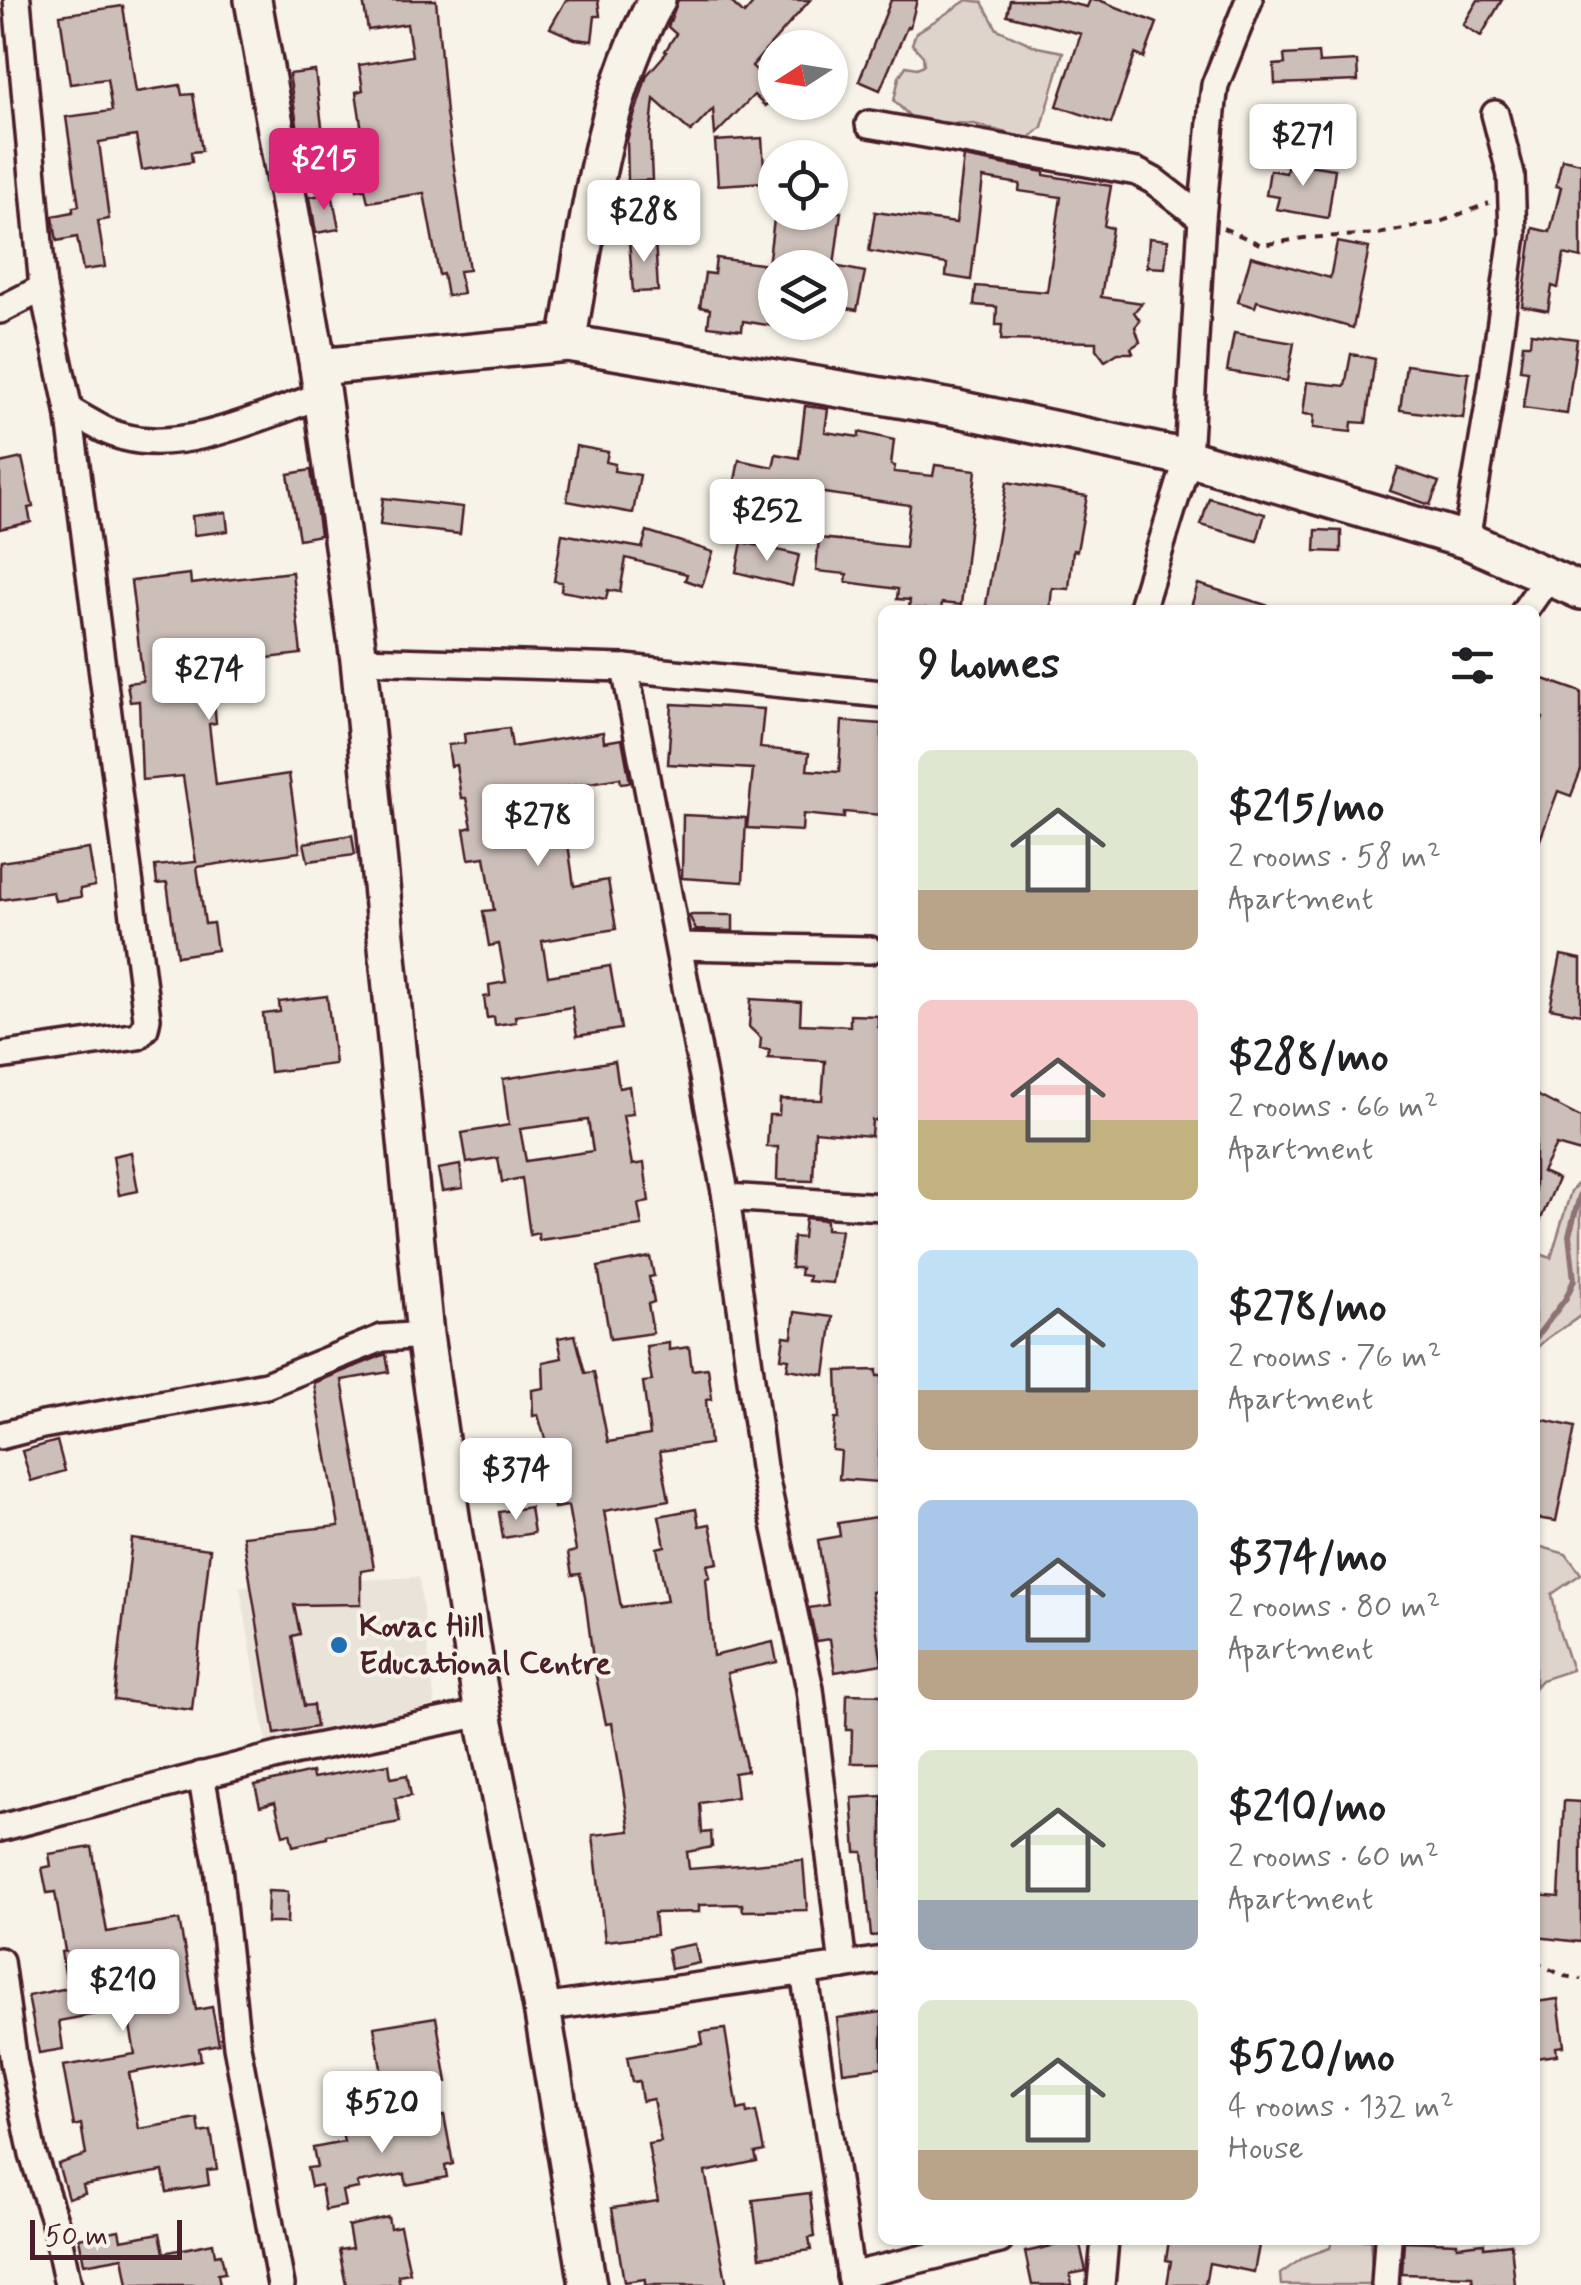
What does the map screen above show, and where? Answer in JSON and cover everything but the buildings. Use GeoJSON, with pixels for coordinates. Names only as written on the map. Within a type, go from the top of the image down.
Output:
{"type":"FeatureCollection","features":[{"type":"Feature","properties":{"kind":"street"},"geometry":{"type":"LineString","coordinates":[[0,1056],[138,1036],[146,1028],[147,1018],[69,410],[43,288],[17,0]]}},
{"type":"Feature","properties":{"kind":"street"},"geometry":{"type":"LineString","coordinates":[[254,0],[319,382],[358,660],[425,1335],[483,1713],[542,2008],[588,2285]]}},
{"type":"Feature","properties":{"kind":"street"},"geometry":{"type":"LineString","coordinates":[[567,344],[606,140],[632,52],[657,0]]}},
{"type":"Feature","properties":{"kind":"street"},"geometry":{"type":"LineString","coordinates":[[1143,605],[1188,458],[1202,218],[1216,85],[1249,0]]}},
{"type":"Feature","properties":{"kind":"street"},"geometry":{"type":"LineString","coordinates":[[1466,540],[1513,235],[1509,160],[1495,114]]}},
{"type":"Feature","properties":{"kind":"street"},"geometry":{"type":"LineString","coordinates":[[869,124],[1137,172],[1202,218]]}},
{"type":"Feature","properties":{"kind":"street"},"geometry":{"type":"LineString","coordinates":[[0,310],[43,288]]}},
{"type":"Feature","properties":{"kind":"street"},"geometry":{"type":"LineString","coordinates":[[69,410],[128,439],[165,442],[196,437],[319,382],[567,344],[958,408],[1188,458],[1466,540],[1565,584]]}},
{"type":"Feature","properties":{"kind":"street"},"geometry":{"type":"LineString","coordinates":[[1534,605],[1565,584]]}},
{"type":"Feature","properties":{"kind":"street"},"geometry":{"type":"LineString","coordinates":[[358,660],[625,668],[878,694]]}},
{"type":"Feature","properties":{"kind":"street"},"geometry":{"type":"LineString","coordinates":[[625,668],[726,1198],[763,1466],[810,1688],[843,1966]]}},
{"type":"Feature","properties":{"kind":"street"},"geometry":{"type":"LineString","coordinates":[[679,946],[870,950]]}},
{"type":"Feature","properties":{"kind":"street"},"geometry":{"type":"LineString","coordinates":[[726,1198],[878,1207]]}},
{"type":"Feature","properties":{"kind":"street"},"geometry":{"type":"LineString","coordinates":[[0,1436],[266,1385],[382,1338],[425,1335]]}},
{"type":"Feature","properties":{"kind":"street"},"geometry":{"type":"LineString","coordinates":[[0,1828],[298,1751],[483,1713]]}},
{"type":"Feature","properties":{"kind":"street"},"geometry":{"type":"LineString","coordinates":[[202,1776],[218,1867],[237,2046],[281,2285]]}},
{"type":"Feature","properties":{"kind":"street"},"geometry":{"type":"LineString","coordinates":[[0,1960],[14,2063],[33,2155],[55,2223],[68,2285]]}},
{"type":"Feature","properties":{"kind":"street"},"geometry":{"type":"LineString","coordinates":[[542,2008],[878,1961]]}},
{"type":"Feature","properties":{"kind":"street"},"geometry":{"type":"LineString","coordinates":[[804,1972],[851,2280],[981,2245]]}},
{"type":"Feature","properties":{"kind":"street"},"geometry":{"type":"LineString","coordinates":[[1101,2285],[1105,2245]]}},
{"type":"Feature","properties":{"kind":"street"},"geometry":{"type":"LineString","coordinates":[[1385,2285],[1388,2245]]}},
{"type":"Feature","properties":{"kind":"path"},"geometry":{"type":"LineString","coordinates":[[1202,218],[1262,245],[1304,238],[1378,234],[1440,222],[1484,204],[1514,200]]}},
{"type":"Feature","properties":{"kind":"path"},"geometry":{"type":"LineString","coordinates":[[1540,1964],[1581,1979]]}},
{"type":"Feature","properties":{"kind":"shaded area"},"geometry":{"type":"Polygon","coordinates":[[[967,0],[982,2],[997,29],[1037,47],[1063,52],[1042,127],[1028,139],[974,124],[915,121],[894,101],[899,77],[906,66],[924,65],[923,56],[912,44],[916,33],[967,0]]]}},
{"type":"Feature","properties":{"kind":"shaded area"},"geometry":{"type":"Polygon","coordinates":[[[1581,1180],[1581,1315],[1540,1346],[1540,1254],[1551,1258],[1571,1191],[1581,1180]]]}},
{"type":"Feature","properties":{"kind":"shaded area"},"geometry":{"type":"Polygon","coordinates":[[[1540,1546],[1566,1554],[1581,1574],[1552,1594],[1572,1670],[1541,1680],[1540,1546]]]}},
{"type":"Feature","properties":{"kind":"shaded area","name":"Kovac Hill Educational Centre"},"geometry":{"type":"Polygon","coordinates":[[[419,1577],[435,1705],[267,1746],[240,1586],[419,1577]]]}},
{"type":"Feature","properties":{"kind":"shaded area"},"geometry":{"type":"Polygon","coordinates":[[[1389,2245],[1395,2285],[1281,2285],[1280,2274],[1304,2257],[1330,2248],[1389,2245]]]}},
{"type":"Feature","properties":{"kind":"waterway"},"geometry":{"type":"LineString","coordinates":[[1540,1332],[1566,1298],[1574,1280],[1569,1235],[1581,1192]]}},
{"type":"Feature","properties":{"kind":"waterway"},"geometry":{"type":"LineString","coordinates":[[1372,2245],[1374,2274]]}},
{"type":"Feature","properties":{"kind":"place","name":"Kovac Hill Educational Centre"},"geometry":{"type":"Point","coordinates":[339,1645]}}]}
